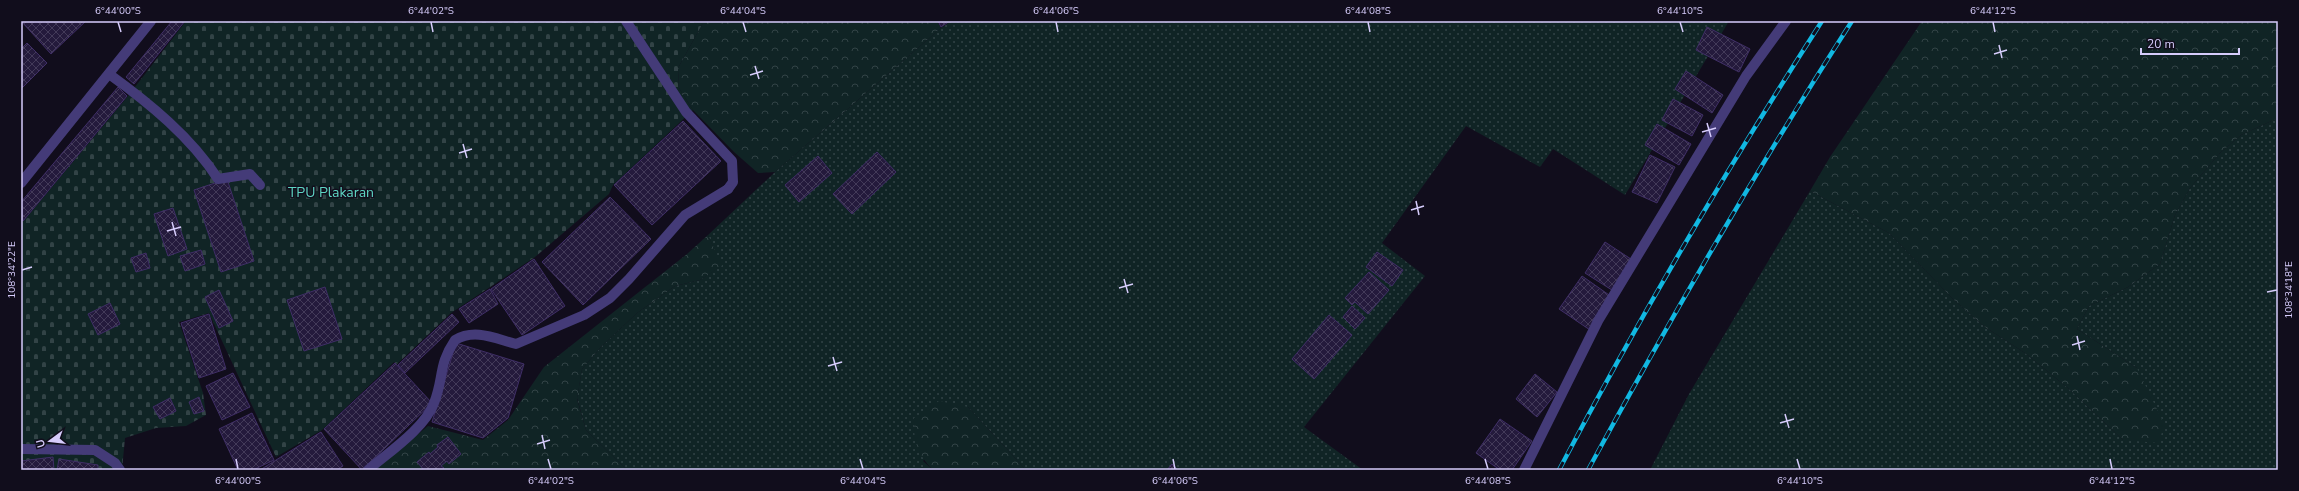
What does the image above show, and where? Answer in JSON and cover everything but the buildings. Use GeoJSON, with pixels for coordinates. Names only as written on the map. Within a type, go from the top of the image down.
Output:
{"type":"FeatureCollection","features":[{"type":"Feature","properties":{"kind":"street"},"geometry":{"type":"LineString","coordinates":[[21,183],[151,21]]}},
{"type":"Feature","properties":{"kind":"street"},"geometry":{"type":"LineString","coordinates":[[368,470],[429,415],[435,402],[442,364],[455,340],[472,334],[485,335],[516,344],[584,315],[610,298],[686,215],[728,189],[733,182],[732,161],[686,112],[626,21]]}},
{"type":"Feature","properties":{"kind":"street"},"geometry":{"type":"LineString","coordinates":[[1524,470],[1598,321],[1746,76],[1786,21]]}},
{"type":"Feature","properties":{"kind":"street"},"geometry":{"type":"LineString","coordinates":[[109,74],[151,106],[206,160],[218,179],[250,174],[260,185]]}},
{"type":"Feature","properties":{"kind":"street"},"geometry":{"type":"LineString","coordinates":[[21,449],[95,450],[115,463],[120,470]]}},
{"type":"Feature","properties":{"kind":"green space","name":"TPU Plakaran"},"geometry":{"type":"Polygon","coordinates":[[[186,21],[704,21],[678,68],[679,88],[693,110],[613,185],[609,194],[535,257],[451,313],[397,364],[394,362],[322,430],[276,457],[209,313],[179,322],[203,393],[206,415],[186,426],[156,428],[125,438],[122,470],[21,470],[21,224],[128,96],[186,21]]]}},
{"type":"Feature","properties":{"kind":"green space"},"geometry":{"type":"Polygon","coordinates":[[[704,21],[937,21],[941,28],[775,172],[758,173],[734,152],[693,110],[679,88],[678,68],[704,21]]]}},
{"type":"Feature","properties":{"kind":"green space"},"geometry":{"type":"Polygon","coordinates":[[[951,21],[1729,21],[1625,195],[1553,149],[1540,167],[1466,126],[1382,243],[1425,276],[1304,427],[1363,470],[1026,470],[968,407],[923,461],[933,470],[627,470],[586,430],[577,398],[582,369],[601,347],[637,313],[675,286],[700,280],[721,266],[708,235],[775,172],[951,21]]]}},
{"type":"Feature","properties":{"kind":"green space"},"geometry":{"type":"Polygon","coordinates":[[[1922,21],[2278,21],[2278,118],[2241,135],[2220,153],[2190,188],[2175,215],[2160,264],[2128,287],[2089,306],[2077,329],[2137,368],[2164,424],[2159,443],[2123,440],[2068,388],[2025,353],[1985,327],[1954,300],[1889,233],[1810,191],[1830,157],[1922,21]]]}},
{"type":"Feature","properties":{"kind":"green space"},"geometry":{"type":"Polygon","coordinates":[[[2278,118],[2278,470],[1650,470],[1689,394],[1810,191],[1889,233],[1954,300],[1985,327],[2025,353],[2068,388],[2123,440],[2137,368],[2077,329],[2089,306],[2128,287],[2160,264],[2175,215],[2190,188],[2220,153],[2241,135],[2278,118]]]}},
{"type":"Feature","properties":{"kind":"green space"},"geometry":{"type":"Polygon","coordinates":[[[708,235],[722,266],[700,280],[675,286],[637,313],[601,347],[582,369],[577,399],[586,430],[627,470],[374,470],[428,426],[483,440],[508,420],[544,367],[687,254],[708,235]]]}},
{"type":"Feature","properties":{"kind":"green space"},"geometry":{"type":"Polygon","coordinates":[[[939,401],[968,407],[1026,470],[933,470],[923,458],[917,446],[914,433],[914,418],[939,401]]]}},
{"type":"Feature","properties":{"kind":"railway"},"geometry":{"type":"LineString","coordinates":[[1559,470],[1621,355],[1686,242],[1822,21]]}},
{"type":"Feature","properties":{"kind":"railway"},"geometry":{"type":"LineString","coordinates":[[1588,470],[1716,243],[1783,131],[1852,21]]}}]}
